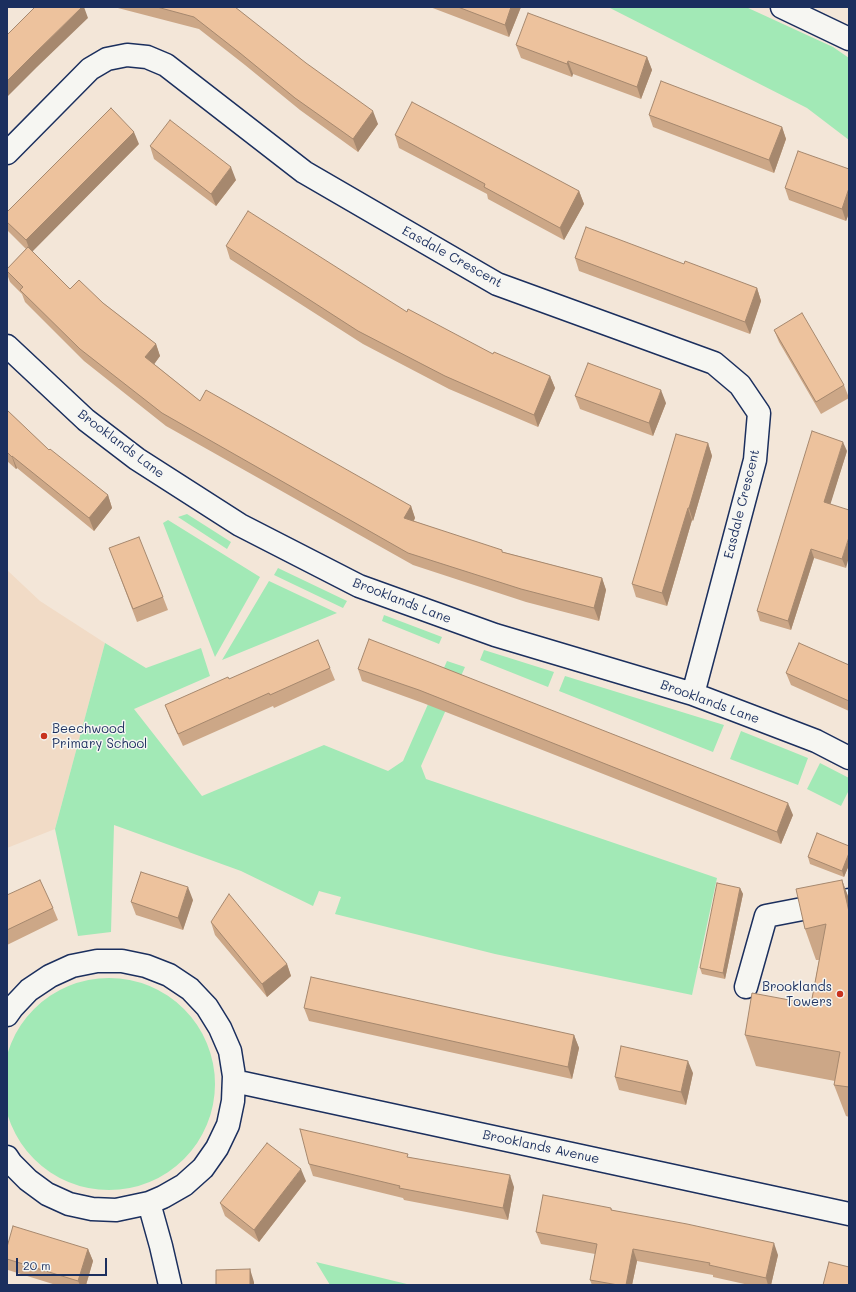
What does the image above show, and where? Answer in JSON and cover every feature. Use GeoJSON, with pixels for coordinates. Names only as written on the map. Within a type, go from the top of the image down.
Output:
{"type":"FeatureCollection","features":[{"type":"Feature","properties":{"kind":"street"},"geometry":{"type":"LineString","coordinates":[[782,7],[849,38]]}},
{"type":"Feature","properties":{"kind":"street","name":"Easdale Crescent"},"geometry":{"type":"LineString","coordinates":[[7,154],[90,69],[107,59],[127,54],[147,57],[166,65],[304,172],[497,284],[714,363],[740,385],[759,413],[755,460],[693,694]]}},
{"type":"Feature","properties":{"kind":"street","name":"Brooklands Lane"},"geometry":{"type":"LineString","coordinates":[[7,346],[86,420],[137,459],[240,525],[360,586],[495,635],[693,694],[816,741],[849,758]]}},
{"type":"Feature","properties":{"kind":"street"},"geometry":{"type":"LineString","coordinates":[[746,987],[766,916],[849,900]]}},
{"type":"Feature","properties":{"kind":"street"},"geometry":{"type":"LineString","coordinates":[[7,1015],[29,990],[50,976],[72,966],[97,961],[122,961],[146,966],[169,975],[190,989],[207,1007],[220,1028],[230,1051],[234,1081],[233,1101],[228,1125],[218,1148],[203,1168],[184,1185],[149,1203],[116,1210],[92,1209],[69,1204],[47,1194],[28,1180],[11,1164],[7,1157]]}},
{"type":"Feature","properties":{"kind":"street","name":"Brooklands Avenue"},"geometry":{"type":"LineString","coordinates":[[234,1081],[849,1214]]}},
{"type":"Feature","properties":{"kind":"street"},"geometry":{"type":"LineString","coordinates":[[149,1203],[170,1285]]}},
{"type":"Feature","properties":{"kind":"shaded area","name":"Beechwood Primary School"},"geometry":{"type":"Polygon","coordinates":[[[7,570],[40,601],[105,643],[55,829],[7,848],[7,570]]]}},
{"type":"Feature","properties":{"kind":"green space"},"geometry":{"type":"Polygon","coordinates":[[[608,7],[746,7],[833,47],[849,58],[849,140],[807,108],[608,7]]]}},
{"type":"Feature","properties":{"kind":"green space"},"geometry":{"type":"Polygon","coordinates":[[[187,514],[231,542],[227,549],[178,517],[187,514]]]}},
{"type":"Feature","properties":{"kind":"green space"},"geometry":{"type":"Polygon","coordinates":[[[168,520],[260,577],[215,657],[163,523],[168,520]]]}},
{"type":"Feature","properties":{"kind":"green space"},"geometry":{"type":"Polygon","coordinates":[[[278,568],[347,601],[343,608],[274,575],[278,568]]]}},
{"type":"Feature","properties":{"kind":"green space"},"geometry":{"type":"Polygon","coordinates":[[[269,581],[337,613],[222,660],[269,581]]]}},
{"type":"Feature","properties":{"kind":"green space"},"geometry":{"type":"Polygon","coordinates":[[[384,615],[442,637],[439,644],[382,621],[384,615]]]}},
{"type":"Feature","properties":{"kind":"green space"},"geometry":{"type":"Polygon","coordinates":[[[105,643],[146,668],[201,648],[210,676],[134,709],[202,796],[324,745],[388,771],[403,761],[447,661],[465,667],[421,766],[426,779],[717,878],[692,995],[495,954],[335,914],[341,897],[319,891],[313,906],[241,871],[114,825],[111,932],[78,936],[55,829],[105,643]]]}},
{"type":"Feature","properties":{"kind":"green space"},"geometry":{"type":"Polygon","coordinates":[[[484,650],[554,672],[548,687],[480,660],[484,650]]]}},
{"type":"Feature","properties":{"kind":"green space"},"geometry":{"type":"Polygon","coordinates":[[[565,676],[724,725],[713,752],[559,691],[565,676]]]}},
{"type":"Feature","properties":{"kind":"green space"},"geometry":{"type":"Polygon","coordinates":[[[741,731],[808,758],[798,785],[730,759],[741,731]]]}},
{"type":"Feature","properties":{"kind":"green space"},"geometry":{"type":"Polygon","coordinates":[[[820,763],[849,778],[849,790],[841,806],[807,789],[820,763]]]}},
{"type":"Feature","properties":{"kind":"green space"},"geometry":{"type":"Polygon","coordinates":[[[109,978],[130,980],[149,986],[168,996],[184,1009],[197,1025],[207,1044],[213,1063],[215,1084],[213,1105],[207,1124],[197,1143],[184,1159],[168,1172],[149,1182],[130,1188],[109,1190],[88,1188],[69,1182],[50,1172],[34,1159],[21,1143],[11,1124],[5,1105],[3,1084],[5,1063],[11,1044],[21,1025],[34,1009],[50,996],[69,986],[88,980],[109,978]]]}},
{"type":"Feature","properties":{"kind":"green space"},"geometry":{"type":"Polygon","coordinates":[[[316,1262],[411,1285],[330,1285],[316,1262]]]}},
{"type":"Feature","properties":{"kind":"building"},"geometry":{"type":"Polygon","coordinates":[[[35,7],[82,7],[7,81],[7,35],[35,7]]]}},
{"type":"Feature","properties":{"kind":"building"},"geometry":{"type":"Polygon","coordinates":[[[157,7],[235,7],[306,63],[373,111],[353,139],[295,98],[194,17],[157,7]]]}},
{"type":"Feature","properties":{"kind":"building"},"geometry":{"type":"Polygon","coordinates":[[[458,7],[511,7],[505,25],[458,7]]]}},
{"type":"Feature","properties":{"kind":"building"},"geometry":{"type":"Polygon","coordinates":[[[528,13],[647,57],[637,87],[568,61],[567,64],[516,45],[528,13]]]}},
{"type":"Feature","properties":{"kind":"building"},"geometry":{"type":"Polygon","coordinates":[[[661,81],[782,127],[769,160],[649,115],[661,81]]]}},
{"type":"Feature","properties":{"kind":"building"},"geometry":{"type":"Polygon","coordinates":[[[412,102],[579,191],[560,228],[484,187],[485,184],[395,135],[412,102]]]}},
{"type":"Feature","properties":{"kind":"building"},"geometry":{"type":"Polygon","coordinates":[[[111,108],[134,132],[26,240],[7,222],[7,212],[111,108]]]}},
{"type":"Feature","properties":{"kind":"building"},"geometry":{"type":"Polygon","coordinates":[[[170,120],[231,167],[211,194],[150,146],[170,120]]]}},
{"type":"Feature","properties":{"kind":"building"},"geometry":{"type":"Polygon","coordinates":[[[798,151],[849,169],[849,188],[842,209],[785,188],[798,151]]]}},
{"type":"Feature","properties":{"kind":"building"},"geometry":{"type":"Polygon","coordinates":[[[248,211],[407,312],[408,309],[493,354],[494,352],[550,376],[534,415],[445,376],[358,331],[226,246],[248,211]]]}},
{"type":"Feature","properties":{"kind":"building"},"geometry":{"type":"Polygon","coordinates":[[[586,227],[684,264],[685,261],[757,288],[745,322],[575,258],[586,227]]]}},
{"type":"Feature","properties":{"kind":"building"},"geometry":{"type":"Polygon","coordinates":[[[28,247],[70,289],[79,280],[103,303],[156,344],[145,357],[200,401],[206,390],[411,506],[404,518],[502,550],[502,552],[602,578],[594,608],[521,589],[408,553],[162,413],[80,349],[20,290],[23,287],[7,271],[7,269],[28,247]]]}},
{"type":"Feature","properties":{"kind":"building"},"geometry":{"type":"Polygon","coordinates":[[[802,313],[844,385],[816,402],[774,330],[802,313]]]}},
{"type":"Feature","properties":{"kind":"building"},"geometry":{"type":"Polygon","coordinates":[[[588,363],[661,390],[649,423],[575,396],[588,363]]]}},
{"type":"Feature","properties":{"kind":"building"},"geometry":{"type":"Polygon","coordinates":[[[7,410],[49,450],[50,449],[108,495],[89,518],[7,452],[7,410]]]}},
{"type":"Feature","properties":{"kind":"building"},"geometry":{"type":"Polygon","coordinates":[[[812,431],[843,442],[824,502],[849,510],[849,537],[842,559],[811,549],[788,621],[757,611],[812,431]]]}},
{"type":"Feature","properties":{"kind":"building"},"geometry":{"type":"Polygon","coordinates":[[[676,434],[708,443],[662,593],[632,584],[676,434]]]}},
{"type":"Feature","properties":{"kind":"building"},"geometry":{"type":"Polygon","coordinates":[[[139,537],[163,597],[133,609],[109,548],[139,537]]]}},
{"type":"Feature","properties":{"kind":"building"},"geometry":{"type":"Polygon","coordinates":[[[369,639],[788,803],[777,832],[419,690],[358,669],[369,639]]]}},
{"type":"Feature","properties":{"kind":"building"},"geometry":{"type":"Polygon","coordinates":[[[318,640],[330,668],[270,695],[269,693],[178,734],[165,705],[318,640]]]}},
{"type":"Feature","properties":{"kind":"building"},"geometry":{"type":"Polygon","coordinates":[[[799,643],[849,665],[849,701],[786,673],[799,643]]]}},
{"type":"Feature","properties":{"kind":"building"},"geometry":{"type":"Polygon","coordinates":[[[817,833],[849,846],[849,853],[842,871],[808,857],[817,833]]]}},
{"type":"Feature","properties":{"kind":"building"},"geometry":{"type":"Polygon","coordinates":[[[141,872],[188,887],[178,918],[131,902],[141,872]]]}},
{"type":"Feature","properties":{"kind":"building"},"geometry":{"type":"Polygon","coordinates":[[[40,880],[53,908],[7,930],[7,895],[40,880]]]}},
{"type":"Feature","properties":{"kind":"building"},"geometry":{"type":"Polygon","coordinates":[[[842,880],[849,912],[849,1087],[834,1085],[840,1052],[745,1035],[752,993],[811,1004],[826,924],[805,929],[796,889],[842,880]]]}},
{"type":"Feature","properties":{"kind":"building"},"geometry":{"type":"Polygon","coordinates":[[[717,883],[740,888],[723,973],[700,968],[717,883]]]}},
{"type":"Feature","properties":{"kind":"building"},"geometry":{"type":"Polygon","coordinates":[[[229,894],[287,964],[262,984],[211,922],[229,894]]]}},
{"type":"Feature","properties":{"kind":"building"},"geometry":{"type":"Polygon","coordinates":[[[311,977],[574,1035],[568,1067],[304,1008],[311,977]]]}},
{"type":"Feature","properties":{"kind":"building"},"geometry":{"type":"Polygon","coordinates":[[[621,1046],[688,1061],[681,1092],[615,1077],[621,1046]]]}},
{"type":"Feature","properties":{"kind":"building"},"geometry":{"type":"Polygon","coordinates":[[[300,1129],[408,1154],[407,1157],[510,1175],[503,1208],[399,1188],[400,1186],[309,1164],[300,1129]]]}},
{"type":"Feature","properties":{"kind":"building"},"geometry":{"type":"Polygon","coordinates":[[[267,1143],[301,1169],[254,1230],[220,1203],[267,1143]]]}},
{"type":"Feature","properties":{"kind":"building"},"geometry":{"type":"Polygon","coordinates":[[[543,1195],[774,1243],[766,1278],[709,1265],[710,1263],[633,1249],[626,1285],[590,1280],[597,1244],[536,1232],[543,1195]]]}},
{"type":"Feature","properties":{"kind":"building"},"geometry":{"type":"Polygon","coordinates":[[[13,1226],[88,1249],[78,1281],[7,1259],[7,1247],[13,1226]]]}},
{"type":"Feature","properties":{"kind":"building"},"geometry":{"type":"Polygon","coordinates":[[[829,1262],[849,1267],[849,1285],[823,1285],[829,1262]]]}},
{"type":"Feature","properties":{"kind":"building"},"geometry":{"type":"Polygon","coordinates":[[[250,1269],[250,1285],[216,1285],[216,1270],[250,1269]]]}},
{"type":"Feature","properties":{"kind":"place","name":"Beechwood Primary School"},"geometry":{"type":"Point","coordinates":[44,736]}},
{"type":"Feature","properties":{"kind":"place","name":"Brooklands Towers"},"geometry":{"type":"Point","coordinates":[840,994]}}]}
